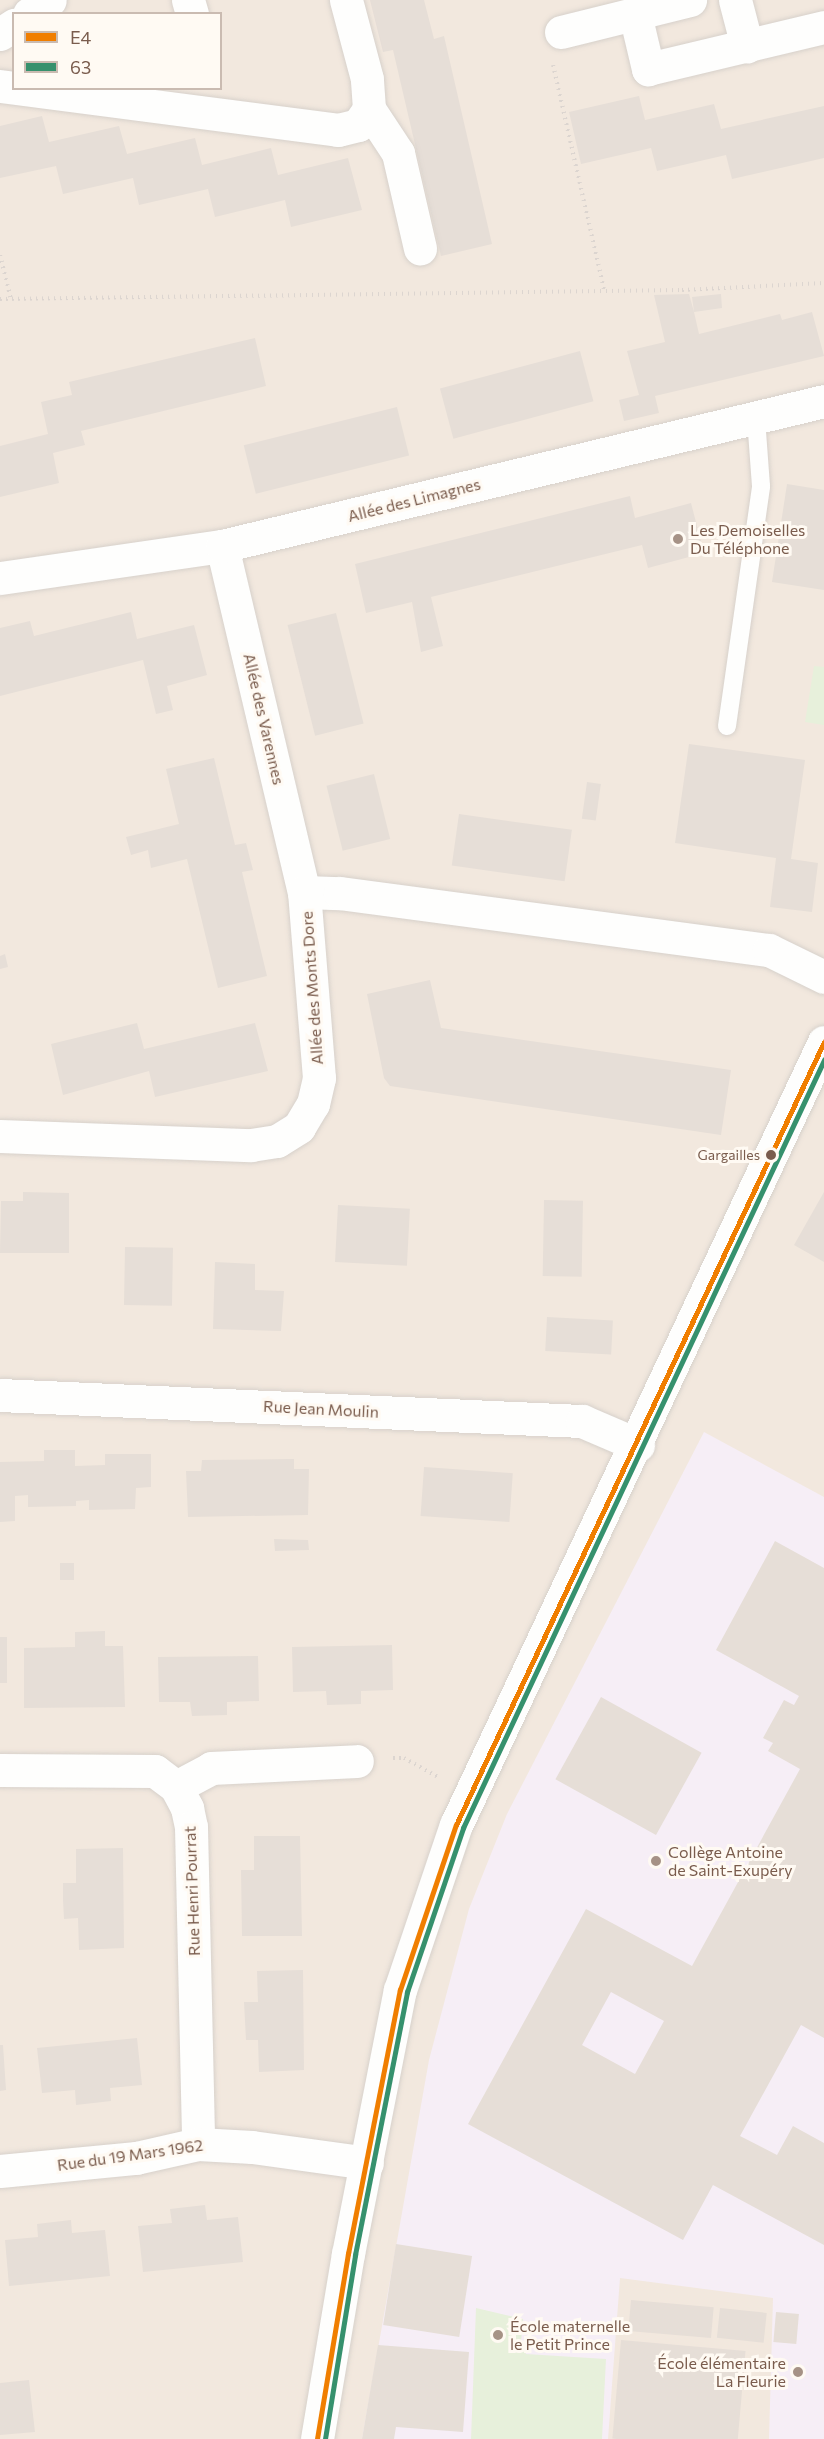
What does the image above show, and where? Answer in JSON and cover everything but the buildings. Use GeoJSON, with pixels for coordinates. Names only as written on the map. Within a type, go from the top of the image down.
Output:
{"type":"FeatureCollection","features":[{"type":"Feature","properties":{"kind":"street"},"geometry":{"type":"LineString","coordinates":[[32,12],[50,0]]}},
{"type":"Feature","properties":{"kind":"street"},"geometry":{"type":"LineString","coordinates":[[346,0],[366,79],[369,109],[398,153],[420,248]]}},
{"type":"Feature","properties":{"kind":"street"},"geometry":{"type":"LineString","coordinates":[[556,45],[635,14],[690,0]]}},
{"type":"Feature","properties":{"kind":"street"},"geometry":{"type":"LineString","coordinates":[[735,0],[747,46]]}},
{"type":"Feature","properties":{"kind":"street"},"geometry":{"type":"LineString","coordinates":[[635,14],[648,69],[824,27]]}},
{"type":"Feature","properties":{"kind":"street"},"geometry":{"type":"LineString","coordinates":[[59,90],[221,101],[338,130],[358,125],[369,109]]}},
{"type":"Feature","properties":{"kind":"street","name":"Allée des Limagnes"},"geometry":{"type":"LineString","coordinates":[[0,578],[222,546],[824,401]]}},
{"type":"Feature","properties":{"kind":"street","name":"Allée des Varennes"},"geometry":{"type":"LineString","coordinates":[[222,546],[304,892]]}},
{"type":"Feature","properties":{"kind":"street","name":"Allée des Monts Dore"},"geometry":{"type":"LineString","coordinates":[[0,1136],[251,1145],[277,1141],[299,1127],[313,1104],[319,1078],[304,892],[340,893],[770,950],[824,977]]}},
{"type":"Feature","properties":{"kind":"street"},"geometry":{"type":"LineString","coordinates":[[317,2439],[400,1990],[456,1825],[638,1444],[824,1042]]}},
{"type":"Feature","properties":{"kind":"street","name":"Rue Jean Moulin"},"geometry":{"type":"LineString","coordinates":[[0,1395],[582,1421],[638,1444]]}},
{"type":"Feature","properties":{"kind":"street"},"geometry":{"type":"LineString","coordinates":[[0,1770],[130,1769],[155,1772],[176,1787],[211,1768],[357,1761]]}},
{"type":"Feature","properties":{"kind":"street","name":"Rue Henri Pourrat"},"geometry":{"type":"LineString","coordinates":[[176,1787],[187,1808],[191,1827],[198,2144]]}},
{"type":"Feature","properties":{"kind":"street","name":"Rue du 19 Mars 1962"},"geometry":{"type":"LineString","coordinates":[[0,2171],[136,2158],[198,2144],[252,2147],[367,2163]]}},
{"type":"Feature","properties":{"kind":"lane"},"geometry":{"type":"LineString","coordinates":[[727,726],[761,486],[756,418]]}},
{"type":"Feature","properties":{"kind":"path"},"geometry":{"type":"LineString","coordinates":[[556,45],[604,290]]}},
{"type":"Feature","properties":{"kind":"path"},"geometry":{"type":"LineString","coordinates":[[0,255],[10,299]]}},
{"type":"Feature","properties":{"kind":"path"},"geometry":{"type":"LineString","coordinates":[[0,299],[604,290],[824,283]]}},
{"type":"Feature","properties":{"kind":"path"},"geometry":{"type":"LineString","coordinates":[[404,1758],[430,1773]]}},
{"type":"Feature","properties":{"kind":"shaded area"},"geometry":{"type":"Polygon","coordinates":[[[0,0],[824,0],[824,2439],[0,2439],[0,0]]]}},
{"type":"Feature","properties":{"kind":"shaded area","name":"Collège Antoine de Saint-Exupéry"},"geometry":{"type":"Polygon","coordinates":[[[704,1432],[824,1497],[824,2439],[769,2439],[773,2298],[620,2278],[608,2439],[362,2439],[429,2060],[469,1909],[507,1814],[704,1432]]]}},
{"type":"Feature","properties":{"kind":"green space"},"geometry":{"type":"Polygon","coordinates":[[[814,666],[824,667],[824,725],[805,722],[814,666]]]}},
{"type":"Feature","properties":{"kind":"green space"},"geometry":{"type":"Polygon","coordinates":[[[476,2308],[523,2319],[521,2342],[526,2354],[606,2359],[602,2439],[471,2439],[476,2308]]]}},
{"type":"Feature","properties":{"kind":"transit line","name":"E4"},"geometry":{"type":"LineString","coordinates":[[317,2439],[348,2254],[400,1990],[456,1825],[824,1042]]}},
{"type":"Feature","properties":{"kind":"transit line","name":"63"},"geometry":{"type":"LineString","coordinates":[[325,2439],[355,2255],[407,1992],[463,1828],[824,1060]]}},
{"type":"Feature","properties":{"kind":"place","name":"Les Demoiselles Du Téléphone"},"geometry":{"type":"Point","coordinates":[678,539]}},
{"type":"Feature","properties":{"kind":"place","name":"Gargailles"},"geometry":{"type":"Point","coordinates":[771,1155]}},
{"type":"Feature","properties":{"kind":"place","name":"Collège Antoine de Saint-Exupéry"},"geometry":{"type":"Point","coordinates":[656,1861]}},
{"type":"Feature","properties":{"kind":"place","name":"École maternelle le Petit Prince"},"geometry":{"type":"Point","coordinates":[498,2335]}},
{"type":"Feature","properties":{"kind":"place","name":"École élémentaire La Fleurie"},"geometry":{"type":"Point","coordinates":[798,2372]}}]}
